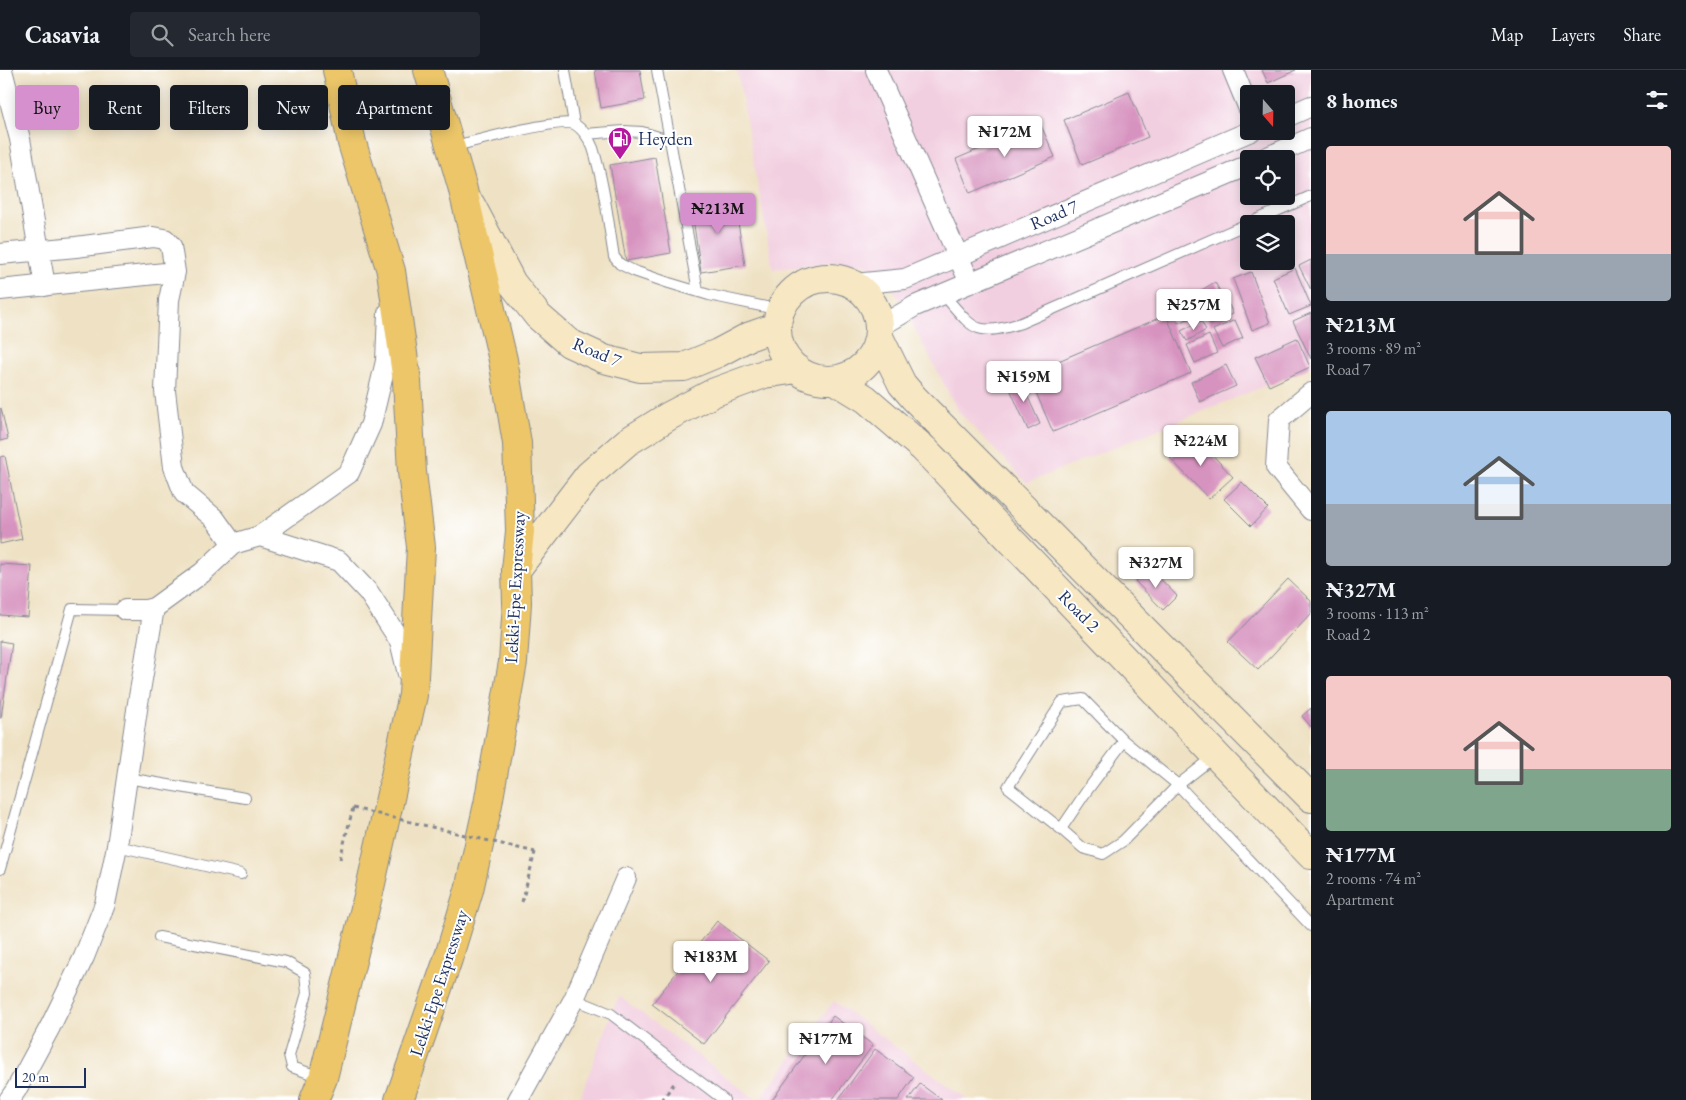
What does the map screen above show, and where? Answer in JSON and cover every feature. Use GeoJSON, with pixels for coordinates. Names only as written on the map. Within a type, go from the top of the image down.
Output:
{"type":"FeatureCollection","features":[{"type":"Feature","properties":{"kind":"highway"},"geometry":{"type":"LineString","coordinates":[[319,1089],[370,888],[413,695],[421,547],[412,472],[407,382],[390,271],[352,142],[337,70]]}},
{"type":"Feature","properties":{"kind":"highway","name":"Lekki-Epe Expressway"},"geometry":{"type":"LineString","coordinates":[[399,1100],[448,959],[469,890],[484,823],[513,662],[517,603],[516,570],[520,531],[516,442],[503,360],[462,186],[428,70]]}},
{"type":"Feature","properties":{"kind":"street"},"geometry":{"type":"LineString","coordinates":[[2,70],[20,139],[45,286]]}},
{"type":"Feature","properties":{"kind":"street"},"geometry":{"type":"LineString","coordinates":[[876,70],[970,283]]}},
{"type":"Feature","properties":{"kind":"street"},"geometry":{"type":"LineString","coordinates":[[1232,70],[1240,88]]}},
{"type":"Feature","properties":{"kind":"street"},"geometry":{"type":"LineString","coordinates":[[1295,113],[1311,106]]}},
{"type":"Feature","properties":{"kind":"street","name":"Road 7"},"geometry":{"type":"LineString","coordinates":[[854,284],[906,279],[1240,136]]}},
{"type":"Feature","properties":{"kind":"street"},"geometry":{"type":"LineString","coordinates":[[1284,150],[1311,138]]}},
{"type":"Feature","properties":{"kind":"street","name":"Road 7"},"geometry":{"type":"LineString","coordinates":[[879,332],[915,306],[1240,169]]}},
{"type":"Feature","properties":{"kind":"street","name":"Road 7"},"geometry":{"type":"LineString","coordinates":[[462,186],[512,283],[538,316],[569,343],[604,359],[640,368],[684,367],[718,353],[778,318]]}},
{"type":"Feature","properties":{"kind":"street"},"geometry":{"type":"LineString","coordinates":[[0,254],[153,237],[165,238],[171,246],[175,272],[169,300],[165,391],[174,467],[184,493],[215,518],[233,544]]}},
{"type":"Feature","properties":{"kind":"street"},"geometry":{"type":"LineString","coordinates":[[125,610],[154,608],[202,574],[233,544],[260,536],[349,473],[371,424],[386,361],[390,271]]}},
{"type":"Feature","properties":{"kind":"street"},"geometry":{"type":"LineString","coordinates":[[0,290],[175,272]]}},
{"type":"Feature","properties":{"kind":"street"},"geometry":{"type":"LineString","coordinates":[[819,278],[837,278],[854,284],[864,292],[873,304],[878,317],[879,332],[873,352],[864,365],[850,374],[835,380],[822,380],[808,376],[796,369],[787,360],[779,344],[778,318],[789,295],[802,284],[819,278]]}},
{"type":"Feature","properties":{"kind":"street","name":"Road 2"},"geometry":{"type":"LineString","coordinates":[[879,332],[902,384],[914,398],[1311,798]]}},
{"type":"Feature","properties":{"kind":"street"},"geometry":{"type":"LineString","coordinates":[[516,570],[589,474],[627,442],[669,416],[715,392],[764,374],[796,369]]}},
{"type":"Feature","properties":{"kind":"street","name":"Road 2"},"geometry":{"type":"LineString","coordinates":[[835,380],[866,399],[924,449],[1311,855]]}},
{"type":"Feature","properties":{"kind":"street"},"geometry":{"type":"LineString","coordinates":[[1311,394],[1279,420],[1276,466],[1311,510]]}},
{"type":"Feature","properties":{"kind":"street"},"geometry":{"type":"LineString","coordinates":[[260,536],[338,561],[368,593],[400,641],[413,695]]}},
{"type":"Feature","properties":{"kind":"street"},"geometry":{"type":"LineString","coordinates":[[8,1100],[16,1090],[50,1027],[84,957],[104,904],[117,846],[154,608]]}},
{"type":"Feature","properties":{"kind":"street"},"geometry":{"type":"LineString","coordinates":[[518,1100],[574,999],[626,878]]}},
{"type":"Feature","properties":{"kind":"lane"},"geometry":{"type":"LineString","coordinates":[[566,70],[574,124]]}},
{"type":"Feature","properties":{"kind":"lane"},"geometry":{"type":"LineString","coordinates":[[657,70],[698,291]]}},
{"type":"Feature","properties":{"kind":"lane"},"geometry":{"type":"LineString","coordinates":[[450,147],[544,125],[574,124],[585,134],[592,147],[602,187],[614,257],[620,264],[634,271],[778,318]]}},
{"type":"Feature","properties":{"kind":"lane"},"geometry":{"type":"LineString","coordinates":[[585,134],[642,132],[669,140]]}},
{"type":"Feature","properties":{"kind":"lane"},"geometry":{"type":"LineString","coordinates":[[943,294],[972,326],[981,330],[994,330],[1021,324],[1311,196]]}},
{"type":"Feature","properties":{"kind":"lane"},"geometry":{"type":"LineString","coordinates":[[0,868],[72,609],[125,610]]}},
{"type":"Feature","properties":{"kind":"lane"},"geometry":{"type":"LineString","coordinates":[[1216,755],[1178,785],[1123,841],[1103,854],[1083,848],[1008,787],[1062,702],[1083,700],[1124,741],[1178,785],[1311,926]]}},
{"type":"Feature","properties":{"kind":"lane"},"geometry":{"type":"LineString","coordinates":[[1061,829],[1124,741]]}},
{"type":"Feature","properties":{"kind":"lane"},"geometry":{"type":"LineString","coordinates":[[127,778],[244,798]]}},
{"type":"Feature","properties":{"kind":"lane"},"geometry":{"type":"LineString","coordinates":[[117,846],[241,874]]}},
{"type":"Feature","properties":{"kind":"lane"},"geometry":{"type":"LineString","coordinates":[[159,937],[286,962],[305,973],[307,993],[289,1055],[292,1067],[319,1089]]}},
{"type":"Feature","properties":{"kind":"lane"},"geometry":{"type":"LineString","coordinates":[[574,999],[611,1014],[724,1100]]}},
{"type":"Feature","properties":{"kind":"path"},"geometry":{"type":"LineString","coordinates":[[340,859],[353,808],[536,852],[522,902]]}},
{"type":"Feature","properties":{"kind":"shaded area"},"geometry":{"type":"Polygon","coordinates":[[[737,70],[1311,70],[1311,367],[1027,483],[958,411],[887,276],[864,264],[833,262],[773,269],[737,70]]]}},
{"type":"Feature","properties":{"kind":"shaded area"},"geometry":{"type":"Polygon","coordinates":[[[619,996],[757,1100],[579,1100],[619,996]]]}},
{"type":"Feature","properties":{"kind":"shaded area"},"geometry":{"type":"Polygon","coordinates":[[[834,1001],[968,1100],[759,1100],[834,1001]]]}},
{"type":"Feature","properties":{"kind":"building"},"geometry":{"type":"Polygon","coordinates":[[[595,70],[640,70],[645,100],[601,108],[595,70]]]}},
{"type":"Feature","properties":{"kind":"building"},"geometry":{"type":"Polygon","coordinates":[[[1262,70],[1296,70],[1268,83],[1262,70]]]}},
{"type":"Feature","properties":{"kind":"building"},"geometry":{"type":"Polygon","coordinates":[[[1129,92],[1148,137],[1082,165],[1064,120],[1129,92]]]}},
{"type":"Feature","properties":{"kind":"building"},"geometry":{"type":"Polygon","coordinates":[[[1040,123],[1055,157],[970,193],[956,159],[1040,123]]]}},
{"type":"Feature","properties":{"kind":"building"},"geometry":{"type":"Polygon","coordinates":[[[655,157],[671,253],[626,261],[610,165],[655,157]]]}},
{"type":"Feature","properties":{"kind":"building"},"geometry":{"type":"Polygon","coordinates":[[[734,198],[745,265],[701,272],[691,205],[734,198]]]}},
{"type":"Feature","properties":{"kind":"building"},"geometry":{"type":"Polygon","coordinates":[[[1311,260],[1311,290],[1299,266],[1311,260]]]}},
{"type":"Feature","properties":{"kind":"building"},"geometry":{"type":"Polygon","coordinates":[[[1295,268],[1311,306],[1289,315],[1273,278],[1291,270],[1295,270],[1295,268]]]}},
{"type":"Feature","properties":{"kind":"building"},"geometry":{"type":"Polygon","coordinates":[[[1251,272],[1270,323],[1252,330],[1233,279],[1251,272]]]}},
{"type":"Feature","properties":{"kind":"building"},"geometry":{"type":"Polygon","coordinates":[[[1215,282],[1224,299],[1205,310],[1195,294],[1215,282]]]}},
{"type":"Feature","properties":{"kind":"building"},"geometry":{"type":"Polygon","coordinates":[[[1191,298],[1198,315],[1178,323],[1171,306],[1191,298]]]}},
{"type":"Feature","properties":{"kind":"building"},"geometry":{"type":"Polygon","coordinates":[[[1229,305],[1233,314],[1211,325],[1206,315],[1229,305]]]}},
{"type":"Feature","properties":{"kind":"building"},"geometry":{"type":"Polygon","coordinates":[[[1311,313],[1311,359],[1293,321],[1311,313]]]}},
{"type":"Feature","properties":{"kind":"building"},"geometry":{"type":"Polygon","coordinates":[[[1166,315],[1191,373],[1053,432],[1028,374],[1166,315]]]}},
{"type":"Feature","properties":{"kind":"building"},"geometry":{"type":"Polygon","coordinates":[[[1235,320],[1243,338],[1222,348],[1213,330],[1235,320]]]}},
{"type":"Feature","properties":{"kind":"building"},"geometry":{"type":"Polygon","coordinates":[[[1201,321],[1206,330],[1187,341],[1181,331],[1201,321]]]}},
{"type":"Feature","properties":{"kind":"building"},"geometry":{"type":"Polygon","coordinates":[[[1209,335],[1217,353],[1195,363],[1187,345],[1209,335]]]}},
{"type":"Feature","properties":{"kind":"building"},"geometry":{"type":"Polygon","coordinates":[[[1297,338],[1310,367],[1269,386],[1255,357],[1297,338]]]}},
{"type":"Feature","properties":{"kind":"building"},"geometry":{"type":"Polygon","coordinates":[[[1226,365],[1236,386],[1200,402],[1191,382],[1226,365]]]}},
{"type":"Feature","properties":{"kind":"building"},"geometry":{"type":"Polygon","coordinates":[[[1019,377],[1040,424],[1028,430],[1007,382],[1019,377]]]}},
{"type":"Feature","properties":{"kind":"building"},"geometry":{"type":"Polygon","coordinates":[[[0,409],[8,439],[0,441],[0,409]]]}},
{"type":"Feature","properties":{"kind":"building"},"geometry":{"type":"Polygon","coordinates":[[[1194,435],[1233,477],[1209,499],[1170,458],[1194,435]]]}},
{"type":"Feature","properties":{"kind":"building"},"geometry":{"type":"Polygon","coordinates":[[[5,456],[22,539],[0,544],[0,457],[5,456]]]}},
{"type":"Feature","properties":{"kind":"building"},"geometry":{"type":"Polygon","coordinates":[[[1242,482],[1268,508],[1251,526],[1224,499],[1242,482]]]}},
{"type":"Feature","properties":{"kind":"building"},"geometry":{"type":"Polygon","coordinates":[[[0,564],[32,566],[28,617],[0,615],[0,564]]]}},
{"type":"Feature","properties":{"kind":"building"},"geometry":{"type":"Polygon","coordinates":[[[1150,568],[1177,596],[1163,610],[1135,581],[1150,568]]]}},
{"type":"Feature","properties":{"kind":"building"},"geometry":{"type":"Polygon","coordinates":[[[1288,579],[1311,601],[1311,614],[1258,670],[1228,642],[1288,579]]]}},
{"type":"Feature","properties":{"kind":"building"},"geometry":{"type":"Polygon","coordinates":[[[0,641],[12,643],[1,718],[0,718],[0,641]]]}},
{"type":"Feature","properties":{"kind":"building"},"geometry":{"type":"Polygon","coordinates":[[[1311,708],[1311,727],[1302,716],[1311,708]]]}},
{"type":"Feature","properties":{"kind":"building"},"geometry":{"type":"Polygon","coordinates":[[[717,921],[769,961],[704,1044],[652,1004],[717,921]]]}},
{"type":"Feature","properties":{"kind":"building"},"geometry":{"type":"Polygon","coordinates":[[[833,1016],[873,1045],[832,1100],[772,1100],[833,1016]]]}},
{"type":"Feature","properties":{"kind":"building"},"geometry":{"type":"Polygon","coordinates":[[[875,1049],[914,1077],[898,1100],[838,1100],[875,1049]]]}},
{"type":"Feature","properties":{"kind":"building"},"geometry":{"type":"Polygon","coordinates":[[[920,1084],[942,1100],[908,1100],[920,1084]]]}},
{"type":"Feature","properties":{"kind":"place","name":"Heyden"},"geometry":{"type":"Point","coordinates":[620,160]}}]}
